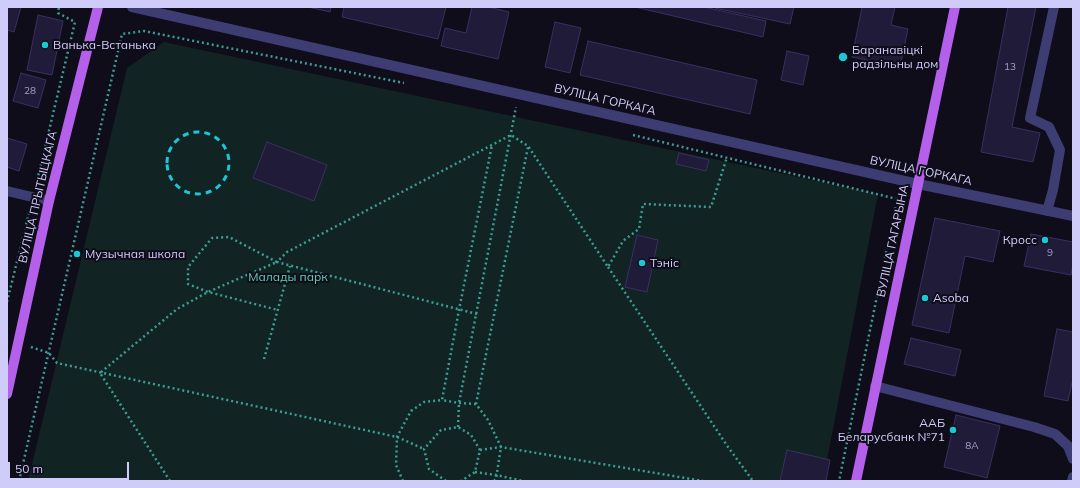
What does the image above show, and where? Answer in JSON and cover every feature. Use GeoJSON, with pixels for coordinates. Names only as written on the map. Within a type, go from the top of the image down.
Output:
{"type":"FeatureCollection","features":[{"type":"Feature","properties":{"kind":"main road","name":"ВУЛІЦА ПРЫТЫЦКАГА"},"geometry":{"type":"LineString","coordinates":[[7,394],[49,201],[98,7]]}},
{"type":"Feature","properties":{"kind":"main road","name":"ВУЛІЦА ГАГАРЫНА"},"geometry":{"type":"LineString","coordinates":[[856,481],[955,7]]}},
{"type":"Feature","properties":{"kind":"street","name":"ВУЛІЦА ГОРКАГА"},"geometry":{"type":"LineString","coordinates":[[132,7],[918,184],[1073,216]]}},
{"type":"Feature","properties":{"kind":"street"},"geometry":{"type":"LineString","coordinates":[[1047,211],[1053,190],[1060,150],[1050,127],[1030,118],[1054,7]]}},
{"type":"Feature","properties":{"kind":"street"},"geometry":{"type":"LineString","coordinates":[[7,191],[49,201]]}},
{"type":"Feature","properties":{"kind":"street"},"geometry":{"type":"LineString","coordinates":[[875,386],[1034,427],[1054,434],[1068,446],[1073,459]]}},
{"type":"Feature","properties":{"kind":"street"},"geometry":{"type":"LineString","coordinates":[[1072,481],[1073,477]]}},
{"type":"Feature","properties":{"kind":"path"},"geometry":{"type":"LineString","coordinates":[[7,302],[76,22],[58,14],[59,7]]}},
{"type":"Feature","properties":{"kind":"path"},"geometry":{"type":"LineString","coordinates":[[19,481],[122,34],[144,30],[408,84]]}},
{"type":"Feature","properties":{"kind":"path"},"geometry":{"type":"LineString","coordinates":[[458,427],[459,403],[516,106],[509,104]]}},
{"type":"Feature","properties":{"kind":"path"},"geometry":{"type":"LineString","coordinates":[[630,134],[897,199],[839,481]]}},
{"type":"Feature","properties":{"kind":"path"},"geometry":{"type":"LineString","coordinates":[[100,373],[177,309],[208,292],[277,262],[286,252],[510,135]]}},
{"type":"Feature","properties":{"kind":"path"},"geometry":{"type":"LineString","coordinates":[[510,135],[528,146],[752,481]]}},
{"type":"Feature","properties":{"kind":"path"},"geometry":{"type":"LineString","coordinates":[[442,400],[492,144]]}},
{"type":"Feature","properties":{"kind":"path"},"geometry":{"type":"LineString","coordinates":[[494,481],[501,447],[488,420],[476,404],[528,146]]}},
{"type":"Feature","properties":{"kind":"path"},"geometry":{"type":"LineString","coordinates":[[608,267],[623,241],[639,230],[643,204],[711,207],[727,157]]}},
{"type":"Feature","properties":{"kind":"path"},"geometry":{"type":"LineString","coordinates":[[278,310],[208,292],[188,284],[188,267],[212,238],[229,237],[277,262],[476,314]]}},
{"type":"Feature","properties":{"kind":"path"},"geometry":{"type":"LineString","coordinates":[[264,359],[290,266]]}},
{"type":"Feature","properties":{"kind":"path"},"geometry":{"type":"LineString","coordinates":[[19,343],[49,353],[57,363],[397,438],[424,449]]}},
{"type":"Feature","properties":{"kind":"path"},"geometry":{"type":"LineString","coordinates":[[100,373],[170,481]]}},
{"type":"Feature","properties":{"kind":"path"},"geometry":{"type":"LineString","coordinates":[[402,481],[396,465],[397,438],[411,411],[424,402],[442,400],[476,404]]}},
{"type":"Feature","properties":{"kind":"path"},"geometry":{"type":"LineString","coordinates":[[424,449],[441,430],[458,427],[471,436],[480,450],[476,472]]}},
{"type":"Feature","properties":{"kind":"path"},"geometry":{"type":"LineString","coordinates":[[480,450],[501,447],[702,481]]}},
{"type":"Feature","properties":{"kind":"path"},"geometry":{"type":"LineString","coordinates":[[424,449],[429,469],[446,481]]}},
{"type":"Feature","properties":{"kind":"path"},"geometry":{"type":"LineString","coordinates":[[461,481],[476,472],[523,481]]}},
{"type":"Feature","properties":{"kind":"green space","name":"Малады парк"},"geometry":{"type":"Polygon","coordinates":[[[164,42],[878,194],[823,481],[28,481],[127,68],[164,42]]]}},
{"type":"Feature","properties":{"kind":"building"},"geometry":{"type":"Polygon","coordinates":[[[7,7],[21,7],[14,32],[7,30],[7,7]]]}},
{"type":"Feature","properties":{"kind":"building"},"geometry":{"type":"Polygon","coordinates":[[[308,7],[331,7],[330,12],[308,7]]]}},
{"type":"Feature","properties":{"kind":"building"},"geometry":{"type":"Polygon","coordinates":[[[344,7],[446,7],[438,39],[342,17],[344,7]]]}},
{"type":"Feature","properties":{"kind":"building"},"geometry":{"type":"Polygon","coordinates":[[[472,7],[488,7],[509,12],[498,59],[441,46],[445,28],[466,33],[472,7]]]}},
{"type":"Feature","properties":{"kind":"building"},"geometry":{"type":"Polygon","coordinates":[[[635,7],[704,7],[766,21],[763,37],[635,7]]]}},
{"type":"Feature","properties":{"kind":"building"},"geometry":{"type":"Polygon","coordinates":[[[794,7],[790,24],[715,8],[794,7]]]}},
{"type":"Feature","properties":{"kind":"building"},"geometry":{"type":"Polygon","coordinates":[[[862,7],[895,7],[891,25],[908,29],[900,67],[852,57],[862,7]]]}},
{"type":"Feature","properties":{"kind":"building"},"geometry":{"type":"Polygon","coordinates":[[[1008,7],[1036,7],[1012,127],[1040,133],[1033,162],[981,152],[1008,7]]]}},
{"type":"Feature","properties":{"kind":"building","name":"Ванька-Встанька"},"geometry":{"type":"Polygon","coordinates":[[[38,15],[63,21],[52,75],[27,70],[38,15]]]}},
{"type":"Feature","properties":{"kind":"building"},"geometry":{"type":"Polygon","coordinates":[[[555,22],[581,28],[570,73],[545,67],[555,22]]]}},
{"type":"Feature","properties":{"kind":"building"},"geometry":{"type":"Polygon","coordinates":[[[588,41],[757,80],[750,114],[580,75],[588,41]]]}},
{"type":"Feature","properties":{"kind":"building"},"geometry":{"type":"Polygon","coordinates":[[[787,51],[809,56],[803,85],[781,80],[787,51]]]}},
{"type":"Feature","properties":{"kind":"building"},"geometry":{"type":"Polygon","coordinates":[[[21,73],[46,80],[38,108],[13,101],[21,73]]]}},
{"type":"Feature","properties":{"kind":"building"},"geometry":{"type":"Polygon","coordinates":[[[7,138],[27,144],[19,171],[7,167],[7,138]]]}},
{"type":"Feature","properties":{"kind":"building"},"geometry":{"type":"Polygon","coordinates":[[[267,142],[327,165],[314,201],[253,178],[267,142]]]}},
{"type":"Feature","properties":{"kind":"building"},"geometry":{"type":"Polygon","coordinates":[[[679,153],[709,160],[706,171],[676,164],[679,153]]]}},
{"type":"Feature","properties":{"kind":"building"},"geometry":{"type":"Polygon","coordinates":[[[935,218],[1000,231],[993,262],[965,256],[949,333],[912,325],[935,218]]]}},
{"type":"Feature","properties":{"kind":"building"},"geometry":{"type":"Polygon","coordinates":[[[1031,234],[1073,242],[1073,264],[1071,275],[1024,266],[1031,234]]]}},
{"type":"Feature","properties":{"kind":"building","name":"Тэніс"},"geometry":{"type":"Polygon","coordinates":[[[637,235],[658,240],[647,292],[625,287],[637,235]]]}},
{"type":"Feature","properties":{"kind":"building"},"geometry":{"type":"Polygon","coordinates":[[[1057,329],[1073,332],[1073,378],[1068,401],[1044,396],[1057,329]]]}},
{"type":"Feature","properties":{"kind":"building"},"geometry":{"type":"Polygon","coordinates":[[[911,338],[961,350],[955,376],[904,364],[911,338]]]}},
{"type":"Feature","properties":{"kind":"building"},"geometry":{"type":"Polygon","coordinates":[[[956,415],[1000,426],[987,478],[944,467],[956,415]]]}},
{"type":"Feature","properties":{"kind":"building"},"geometry":{"type":"Polygon","coordinates":[[[787,450],[830,460],[826,481],[780,481],[787,450]]]}},
{"type":"Feature","properties":{"kind":"railway"},"geometry":{"type":"LineString","coordinates":[[192,132],[204,132],[220,141],[227,151],[229,163],[227,175],[220,185],[204,194],[192,194],[181,189],[172,180],[167,169],[167,157],[172,146],[181,137],[192,132]]}},
{"type":"Feature","properties":{"kind":"place","name":"Ванька-Встанька"},"geometry":{"type":"Point","coordinates":[45,45]}},
{"type":"Feature","properties":{"kind":"place","name":"Баранавіцкі радзільны дом"},"geometry":{"type":"Point","coordinates":[843,57]}},
{"type":"Feature","properties":{"kind":"place","name":"Кросс"},"geometry":{"type":"Point","coordinates":[1045,240]}},
{"type":"Feature","properties":{"kind":"place","name":"Музычная школа"},"geometry":{"type":"Point","coordinates":[77,254]}},
{"type":"Feature","properties":{"kind":"place","name":"Тэніс"},"geometry":{"type":"Point","coordinates":[642,263]}},
{"type":"Feature","properties":{"kind":"place","name":"Asoba"},"geometry":{"type":"Point","coordinates":[925,298]}},
{"type":"Feature","properties":{"kind":"place","name":"ААБ Беларусбанк №71"},"geometry":{"type":"Point","coordinates":[953,430]}}]}
